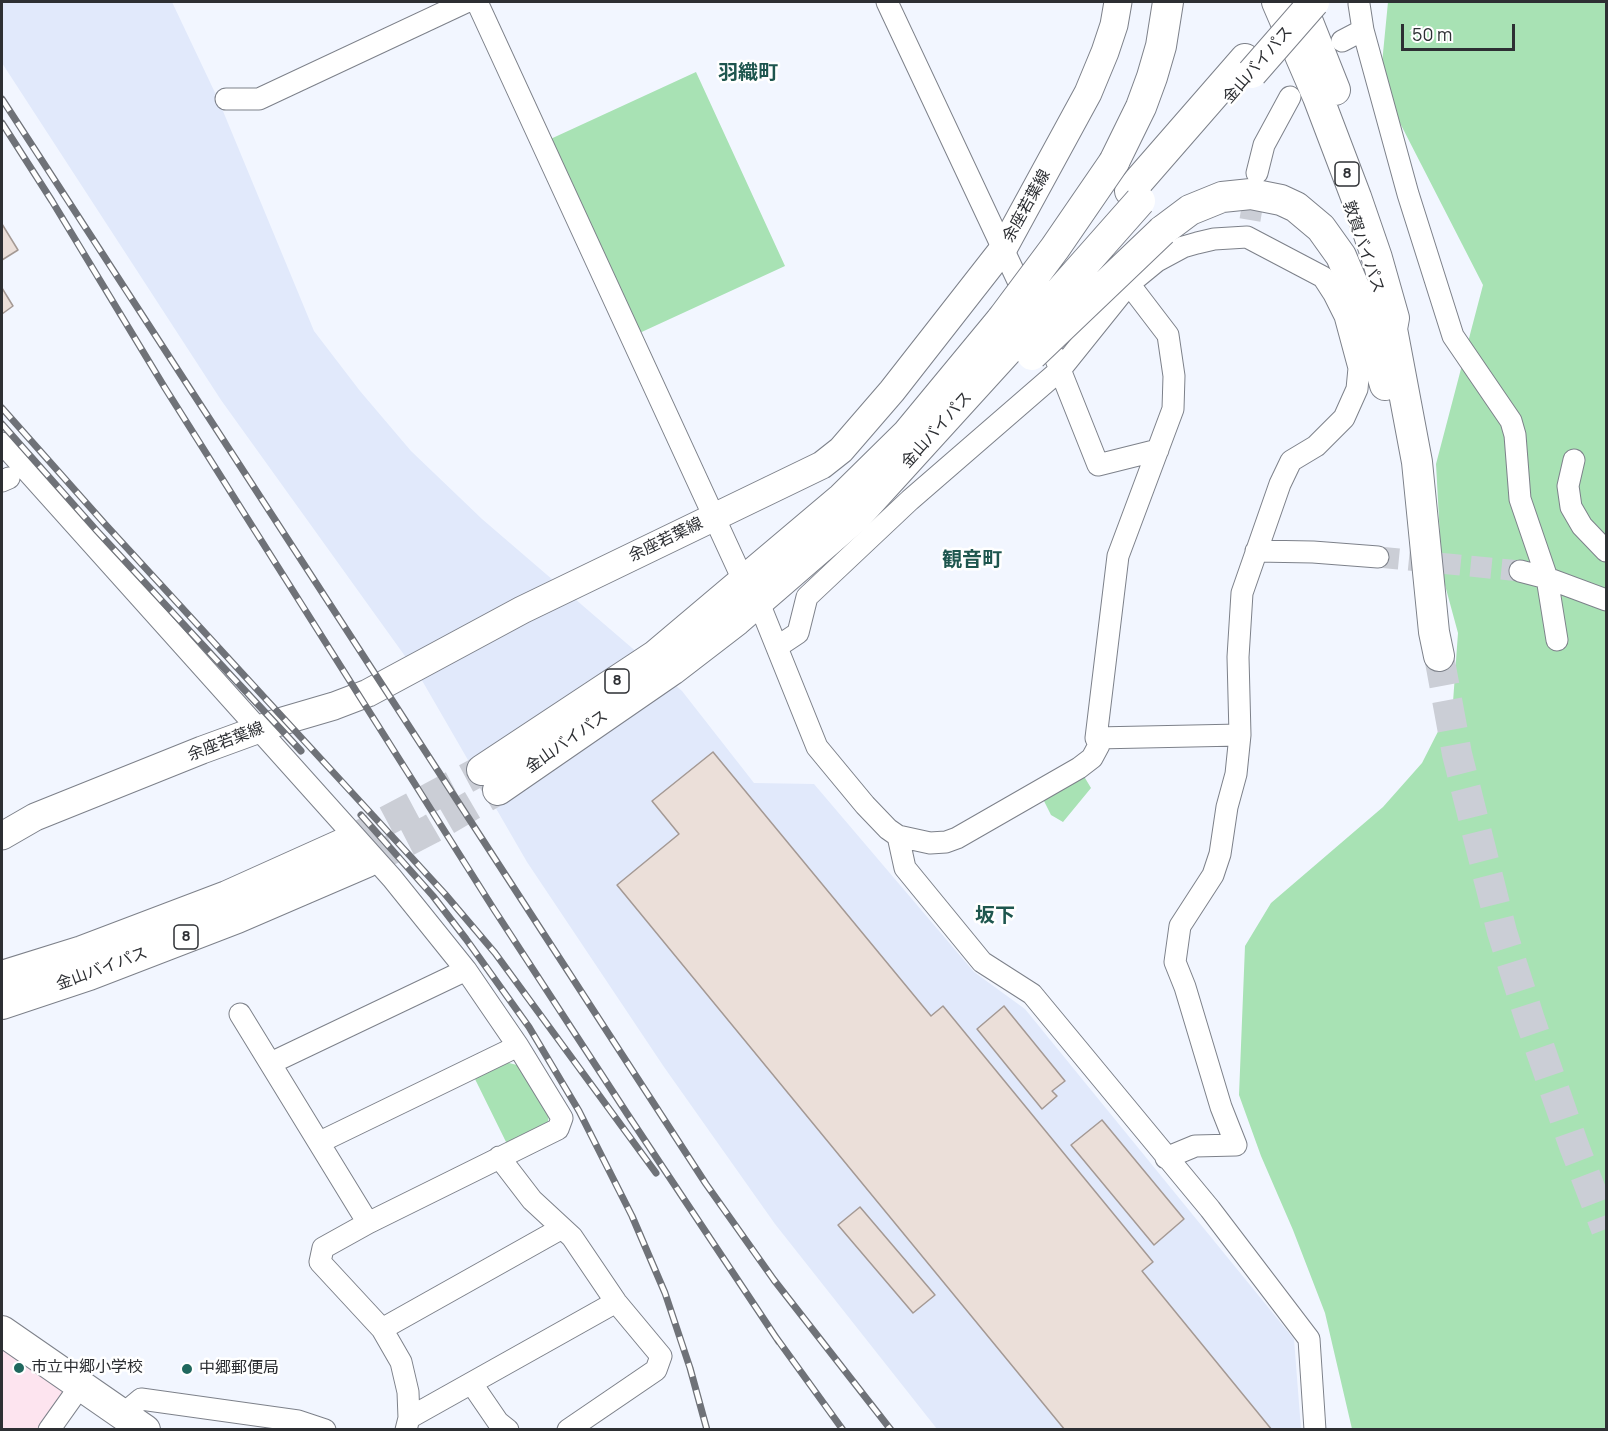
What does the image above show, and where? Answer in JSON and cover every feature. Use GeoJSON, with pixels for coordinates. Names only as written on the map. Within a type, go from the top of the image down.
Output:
{"type":"FeatureCollection","features":[{"type":"Feature","properties":{"kind":"highway","name":"金山バイパス"},"geometry":{"type":"LineString","coordinates":[[751,592],[842,498],[966,376],[1015,335],[1055,248],[1114,162],[1142,107],[1161,46],[1168,2]]}},
{"type":"Feature","properties":{"kind":"highway","name":"敦賀バイパス"},"geometry":{"type":"LineString","coordinates":[[1256,2],[1312,117],[1357,222],[1387,321],[1392,329]]}},
{"type":"Feature","properties":{"kind":"highway","name":"敦賀バイパス"},"geometry":{"type":"LineString","coordinates":[[1015,335],[1176,220],[1205,203],[1222,197],[1251,194],[1281,200],[1296,207],[1315,222],[1332,241],[1354,284],[1380,367],[1390,408],[1437,644],[1417,462],[1392,329],[1394,318],[1356,197],[1318,97],[1277,2]]}},
{"type":"Feature","properties":{"kind":"highway"},"geometry":{"type":"LineString","coordinates":[[1248,66],[1295,2]]}},
{"type":"Feature","properties":{"kind":"highway"},"geometry":{"type":"LineString","coordinates":[[1300,2],[1336,93],[1409,327],[1423,422],[1417,462]]}},
{"type":"Feature","properties":{"kind":"highway","name":"金山バイパス"},"geometry":{"type":"LineString","coordinates":[[490,780],[656,655],[856,518],[1248,66],[1314,2]]}},
{"type":"Feature","properties":{"kind":"highway","name":"金山バイパス"},"geometry":{"type":"LineString","coordinates":[[2,976],[82,951],[227,896],[357,852],[237,918],[89,975],[2,1004]]}},
{"type":"Feature","properties":{"kind":"highway"},"geometry":{"type":"LineString","coordinates":[[2,1331],[134,1422]]}},
{"type":"Feature","properties":{"kind":"main road","name":"余座若葉線"},"geometry":{"type":"LineString","coordinates":[[2,836],[35,818],[260,729],[368,693],[522,610],[822,465],[841,450],[892,391],[1003,249],[1088,93],[1114,25],[1118,2]]}},
{"type":"Feature","properties":{"kind":"street"},"geometry":{"type":"LineString","coordinates":[[226,99],[259,99],[466,2]]}},
{"type":"Feature","properties":{"kind":"street"},"geometry":{"type":"LineString","coordinates":[[477,2],[777,647],[817,747],[866,805],[888,829],[898,836],[930,843],[946,842],[957,838],[1079,768],[1092,758],[1099,745],[1096,738],[1118,556],[1173,409],[1174,376],[1168,335],[1129,284]]}},
{"type":"Feature","properties":{"kind":"street"},"geometry":{"type":"LineString","coordinates":[[887,2],[1060,370],[1098,465],[1158,450]]}},
{"type":"Feature","properties":{"kind":"street"},"geometry":{"type":"LineString","coordinates":[[1359,4],[1363,30],[1408,194],[1453,336],[1511,421],[1515,435],[1520,499],[1547,578],[1557,640]]}},
{"type":"Feature","properties":{"kind":"street"},"geometry":{"type":"LineString","coordinates":[[1342,41],[1363,30]]}},
{"type":"Feature","properties":{"kind":"street"},"geometry":{"type":"LineString","coordinates":[[1257,173],[1264,145],[1290,97]]}},
{"type":"Feature","properties":{"kind":"street"},"geometry":{"type":"LineString","coordinates":[[777,647],[798,633],[807,597],[910,500],[1060,370],[1129,284],[1157,261],[1183,247],[1249,228],[1323,277],[1345,316],[1359,368],[1357,389],[1344,418],[1316,446],[1291,461],[1280,484],[1242,593],[1238,657],[1240,735],[1236,774],[1227,807],[1220,854],[1213,876],[1179,926],[1175,962],[1185,987],[1221,1107],[1236,1145],[1195,1146],[1166,1158]]}},
{"type":"Feature","properties":{"kind":"street"},"geometry":{"type":"LineString","coordinates":[[2,442],[392,878],[466,970],[518,1046],[562,1118],[558,1129],[368,1223],[323,1248],[321,1262],[382,1329],[401,1362],[408,1392],[407,1424]]}},
{"type":"Feature","properties":{"kind":"street"},"geometry":{"type":"LineString","coordinates":[[1574,460],[1568,486],[1571,507],[1582,526],[1606,551]]}},
{"type":"Feature","properties":{"kind":"street"},"geometry":{"type":"LineString","coordinates":[[1256,551],[1313,552],[1378,557]]}},
{"type":"Feature","properties":{"kind":"street"},"geometry":{"type":"LineString","coordinates":[[1520,571],[1547,578],[1606,600]]}},
{"type":"Feature","properties":{"kind":"street"},"geometry":{"type":"LineString","coordinates":[[1096,738],[1240,735]]}},
{"type":"Feature","properties":{"kind":"street"},"geometry":{"type":"LineString","coordinates":[[898,836],[905,868],[982,962],[1032,994],[1210,1209],[1309,1339],[1315,1430]]}},
{"type":"Feature","properties":{"kind":"street"},"geometry":{"type":"LineString","coordinates":[[271,1063],[466,970]]}},
{"type":"Feature","properties":{"kind":"street"},"geometry":{"type":"LineString","coordinates":[[240,1014],[368,1223]]}},
{"type":"Feature","properties":{"kind":"street"},"geometry":{"type":"LineString","coordinates":[[320,1142],[518,1046]]}},
{"type":"Feature","properties":{"kind":"street"},"geometry":{"type":"LineString","coordinates":[[500,1157],[532,1200],[572,1237],[616,1302],[661,1356],[656,1370],[568,1430]]}},
{"type":"Feature","properties":{"kind":"street"},"geometry":{"type":"LineString","coordinates":[[382,1329],[562,1228]]}},
{"type":"Feature","properties":{"kind":"street"},"geometry":{"type":"LineString","coordinates":[[407,1424],[616,1302]]}},
{"type":"Feature","properties":{"kind":"street"},"geometry":{"type":"LineString","coordinates":[[472,1384],[498,1422],[508,1430]]}},
{"type":"Feature","properties":{"kind":"street"},"geometry":{"type":"LineString","coordinates":[[49,1430],[81,1385]]}},
{"type":"Feature","properties":{"kind":"street"},"geometry":{"type":"LineString","coordinates":[[134,1422],[141,1399],[298,1421],[326,1430]]}},
{"type":"Feature","properties":{"kind":"shaded area"},"geometry":{"type":"Polygon","coordinates":[[[2,2],[172,2],[218,99],[314,331],[360,391],[411,451],[482,519],[682,691],[754,783],[814,784],[974,972],[1025,1009],[1294,1339],[1301,1429],[937,1429],[775,1224],[664,1067],[527,862],[420,677],[221,400],[2,63],[2,2]]]}},
{"type":"Feature","properties":{"kind":"shaded area","name":"市立中郷小学校"},"geometry":{"type":"Polygon","coordinates":[[[2,1345],[70,1390],[39,1429],[2,1429],[2,1345]]]}},
{"type":"Feature","properties":{"kind":"green space"},"geometry":{"type":"Polygon","coordinates":[[[1388,2],[1606,2],[1606,1429],[1352,1429],[1325,1313],[1261,1156],[1239,1095],[1245,946],[1271,903],[1383,807],[1422,763],[1453,702],[1458,633],[1442,574],[1436,464],[1483,285],[1380,84],[1388,2]]]}},
{"type":"Feature","properties":{"kind":"green space"},"geometry":{"type":"Polygon","coordinates":[[[696,72],[785,266],[633,336],[544,142],[696,72]]]}},
{"type":"Feature","properties":{"kind":"green space"},"geometry":{"type":"Polygon","coordinates":[[[1082,773],[1091,788],[1063,822],[1051,815],[1042,797],[1082,773]]]}},
{"type":"Feature","properties":{"kind":"green space"},"geometry":{"type":"Polygon","coordinates":[[[505,1062],[517,1065],[549,1116],[547,1126],[508,1146],[474,1077],[505,1062]]]}},
{"type":"Feature","properties":{"kind":"building"},"geometry":{"type":"Polygon","coordinates":[[[2,224],[18,250],[2,260],[2,224]]]}},
{"type":"Feature","properties":{"kind":"building"},"geometry":{"type":"Polygon","coordinates":[[[2,288],[13,306],[2,314],[2,288]]]}},
{"type":"Feature","properties":{"kind":"building"},"geometry":{"type":"Polygon","coordinates":[[[713,752],[931,1016],[943,1006],[1153,1262],[1142,1271],[1272,1430],[1065,1430],[617,885],[679,834],[652,801],[713,752]]]}},
{"type":"Feature","properties":{"kind":"building"},"geometry":{"type":"Polygon","coordinates":[[[1004,1006],[1065,1081],[1052,1091],[1057,1096],[1042,1109],[977,1029],[1004,1006]]]}},
{"type":"Feature","properties":{"kind":"building"},"geometry":{"type":"Polygon","coordinates":[[[1102,1120],[1184,1219],[1154,1245],[1071,1145],[1102,1120]]]}},
{"type":"Feature","properties":{"kind":"building"},"geometry":{"type":"Polygon","coordinates":[[[860,1207],[935,1295],[913,1313],[838,1225],[860,1207]]]}},
{"type":"Feature","properties":{"kind":"tunnel"},"geometry":{"type":"LineString","coordinates":[[1250,220],[1256,183]]}},
{"type":"Feature","properties":{"kind":"tunnel"},"geometry":{"type":"LineString","coordinates":[[1378,557],[1520,571]]}},
{"type":"Feature","properties":{"kind":"tunnel"},"geometry":{"type":"LineString","coordinates":[[1439,656],[1457,754],[1502,932],[1574,1146],[1606,1229]]}},
{"type":"Feature","properties":{"kind":"tunnel"},"geometry":{"type":"LineString","coordinates":[[347,842],[482,770]]}},
{"type":"Feature","properties":{"kind":"tunnel"},"geometry":{"type":"LineString","coordinates":[[367,862],[431,829],[498,790]]}},
{"type":"Feature","properties":{"kind":"railway"},"geometry":{"type":"LineString","coordinates":[[2,99],[706,1184],[774,1280],[891,1430]]}},
{"type":"Feature","properties":{"kind":"railway"},"geometry":{"type":"LineString","coordinates":[[2,123],[165,388],[495,911],[779,1342]]}},
{"type":"Feature","properties":{"kind":"railway"},"geometry":{"type":"LineString","coordinates":[[2,408],[105,524],[445,894],[495,953],[656,1173]]}},
{"type":"Feature","properties":{"kind":"railway"},"geometry":{"type":"LineString","coordinates":[[2,424],[97,531],[301,751]]}},
{"type":"Feature","properties":{"kind":"railway"},"geometry":{"type":"LineString","coordinates":[[361,815],[433,896],[466,939],[529,1027],[579,1111],[632,1216],[665,1293],[690,1368],[707,1430]]}},
{"type":"Feature","properties":{"kind":"railway"},"geometry":{"type":"LineString","coordinates":[[775,1336],[843,1430]]}},
{"type":"Feature","properties":{"kind":"place","name":"市立中郷小学校"},"geometry":{"type":"Point","coordinates":[19,1368]}},
{"type":"Feature","properties":{"kind":"place","name":"中郷郵便局"},"geometry":{"type":"Point","coordinates":[187,1369]}},
{"type":"Feature","properties":{"kind":"district","name":"羽織町"},"geometry":{"type":"Point","coordinates":[748,73]}},
{"type":"Feature","properties":{"kind":"district","name":"観音町"},"geometry":{"type":"Point","coordinates":[972,560]}},
{"type":"Feature","properties":{"kind":"district","name":"坂下"},"geometry":{"type":"Point","coordinates":[995,916]}}]}
